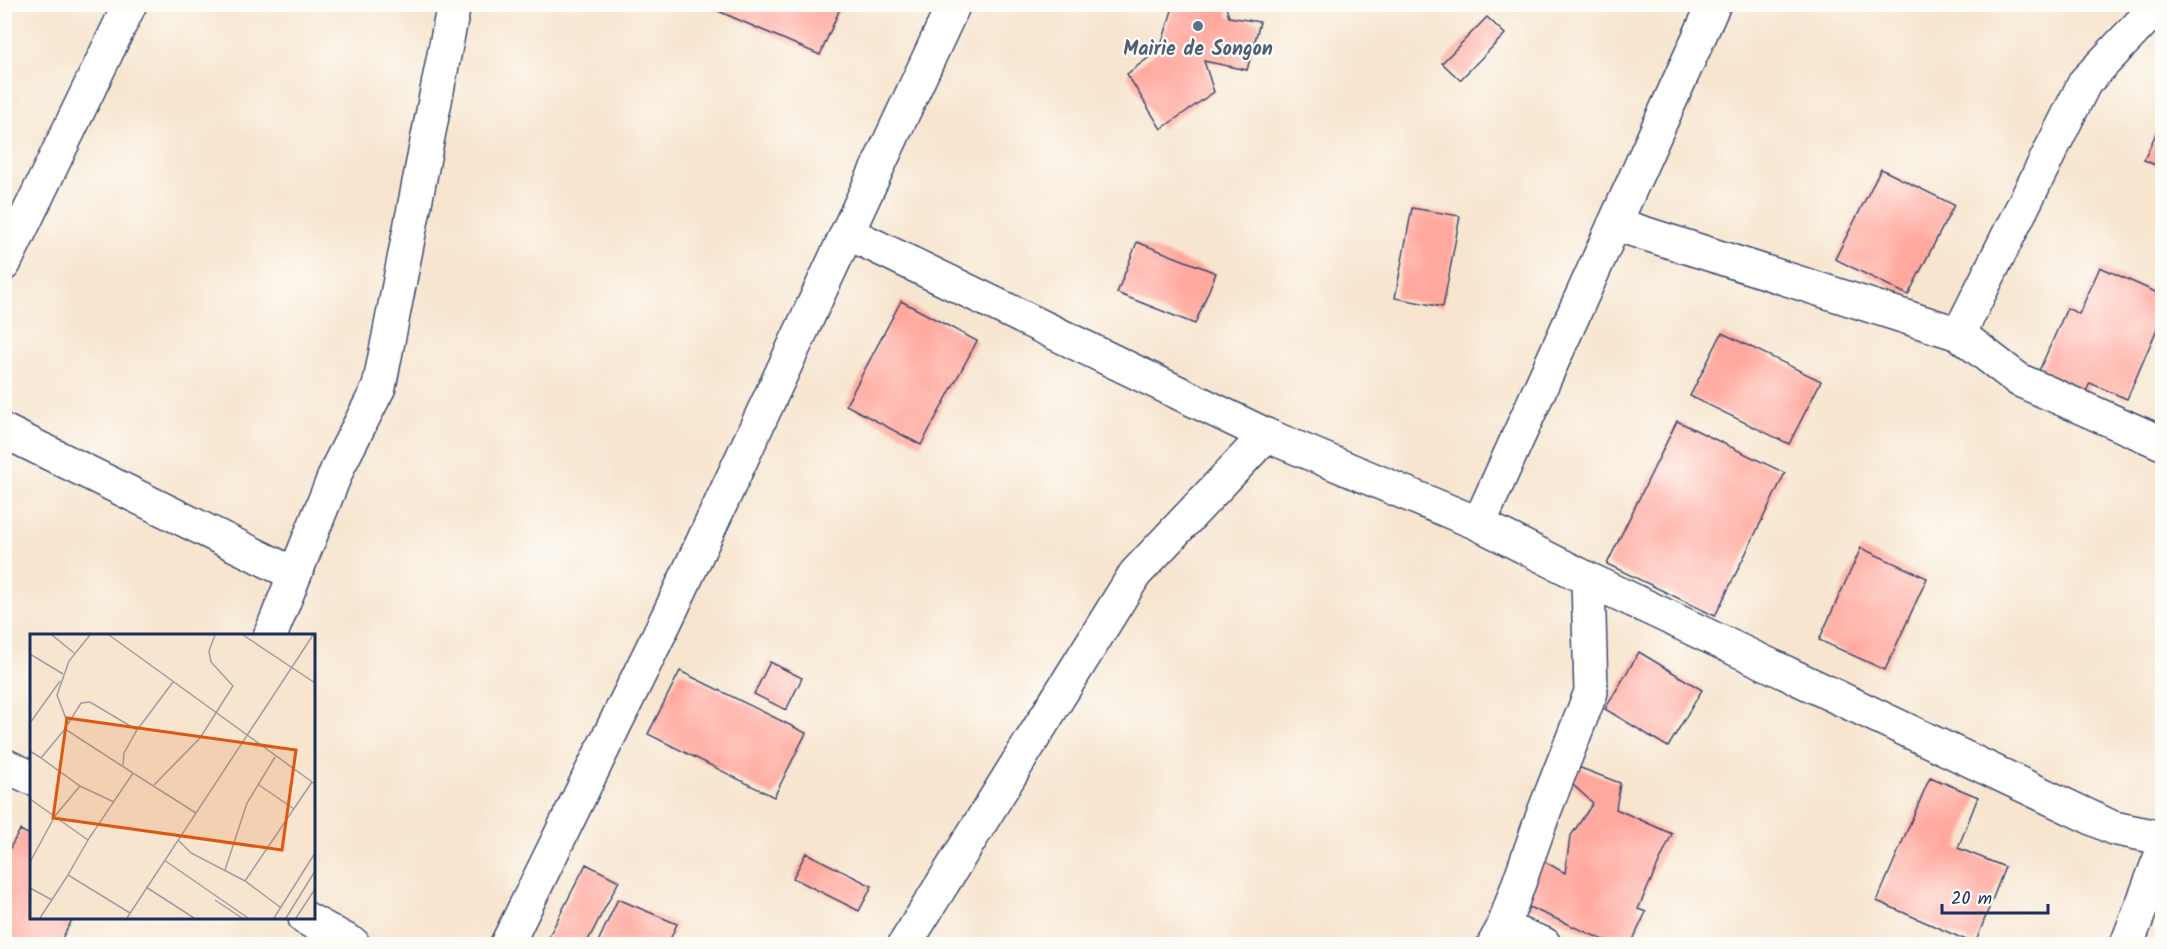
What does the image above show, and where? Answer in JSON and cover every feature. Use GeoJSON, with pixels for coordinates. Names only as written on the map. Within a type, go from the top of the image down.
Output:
{"type":"FeatureCollection","features":[{"type":"Feature","properties":{"kind":"street"},"geometry":{"type":"LineString","coordinates":[[4,264],[130,4]]}},
{"type":"Feature","properties":{"kind":"street"},"geometry":{"type":"LineString","coordinates":[[271,634],[339,465],[379,387],[454,4]]}},
{"type":"Feature","properties":{"kind":"street"},"geometry":{"type":"LineString","coordinates":[[507,945],[670,612],[954,4]]}},
{"type":"Feature","properties":{"kind":"street"},"geometry":{"type":"LineString","coordinates":[[1477,523],[1486,508],[1714,4]]}},
{"type":"Feature","properties":{"kind":"street"},"geometry":{"type":"LineString","coordinates":[[1959,334],[2085,82],[2147,13]]}},
{"type":"Feature","properties":{"kind":"street"},"geometry":{"type":"LineString","coordinates":[[1615,224],[1959,334],[2019,380],[2163,443]]}},
{"type":"Feature","properties":{"kind":"street"},"geometry":{"type":"LineString","coordinates":[[848,232],[1266,435],[1477,523],[1588,579],[2113,828],[2163,838]]}},
{"type":"Feature","properties":{"kind":"street"},"geometry":{"type":"LineString","coordinates":[[4,431],[294,574]]}},
{"type":"Feature","properties":{"kind":"street"},"geometry":{"type":"LineString","coordinates":[[905,945],[1135,574],[1266,435]]}},
{"type":"Feature","properties":{"kind":"street"},"geometry":{"type":"LineString","coordinates":[[1544,945],[1499,936],[1591,692],[1588,579]]}},
{"type":"Feature","properties":{"kind":"street"},"geometry":{"type":"LineString","coordinates":[[4,765],[30,777]]}},
{"type":"Feature","properties":{"kind":"street"},"geometry":{"type":"LineString","coordinates":[[2127,945],[2155,903],[2163,853]]}},
{"type":"Feature","properties":{"kind":"street"},"geometry":{"type":"LineString","coordinates":[[307,919],[353,945]]}},
{"type":"Feature","properties":{"kind":"building"},"geometry":{"type":"Polygon","coordinates":[[[702,4],[842,4],[820,55],[702,4]]]}},
{"type":"Feature","properties":{"kind":"building"},"geometry":{"type":"Polygon","coordinates":[[[1174,4],[1225,4],[1229,17],[1260,22],[1247,70],[1204,61],[1214,92],[1161,129],[1127,74],[1160,49],[1174,4]]]}},
{"type":"Feature","properties":{"kind":"building"},"geometry":{"type":"Polygon","coordinates":[[[1487,17],[1505,34],[1460,80],[1442,63],[1487,17]]]}},
{"type":"Feature","properties":{"kind":"building"},"geometry":{"type":"Polygon","coordinates":[[[2162,120],[2162,168],[2144,160],[2162,120]]]}},
{"type":"Feature","properties":{"kind":"building"},"geometry":{"type":"Polygon","coordinates":[[[1881,169],[1954,205],[1908,295],[1835,259],[1881,169]]]}},
{"type":"Feature","properties":{"kind":"building"},"geometry":{"type":"Polygon","coordinates":[[[1412,208],[1460,216],[1443,307],[1395,298],[1412,208]]]}},
{"type":"Feature","properties":{"kind":"building"},"geometry":{"type":"Polygon","coordinates":[[[1137,242],[1216,273],[1195,324],[1117,293],[1137,242]]]}},
{"type":"Feature","properties":{"kind":"building"},"geometry":{"type":"Polygon","coordinates":[[[2100,267],[2162,295],[2162,317],[2127,399],[2090,383],[2081,402],[2034,382],[2067,308],[2079,314],[2100,267]]]}},
{"type":"Feature","properties":{"kind":"building"},"geometry":{"type":"Polygon","coordinates":[[[901,301],[977,341],[921,445],[846,405],[901,301]]]}},
{"type":"Feature","properties":{"kind":"building"},"geometry":{"type":"Polygon","coordinates":[[[1722,333],[1821,381],[1789,444],[1690,396],[1722,333]]]}},
{"type":"Feature","properties":{"kind":"building"},"geometry":{"type":"Polygon","coordinates":[[[1677,421],[1785,473],[1715,616],[1607,564],[1677,421]]]}},
{"type":"Feature","properties":{"kind":"building"},"geometry":{"type":"Polygon","coordinates":[[[1861,548],[1927,578],[1885,670],[1819,640],[1861,548]]]}},
{"type":"Feature","properties":{"kind":"building"},"geometry":{"type":"Polygon","coordinates":[[[1639,652],[1702,690],[1668,747],[1605,709],[1639,652]]]}},
{"type":"Feature","properties":{"kind":"building"},"geometry":{"type":"Polygon","coordinates":[[[770,662],[802,678],[786,710],[754,694],[770,662]]]}},
{"type":"Feature","properties":{"kind":"building"},"geometry":{"type":"Polygon","coordinates":[[[680,671],[806,733],[774,797],[648,734],[680,671]]]}},
{"type":"Feature","properties":{"kind":"building"},"geometry":{"type":"Polygon","coordinates":[[[1578,767],[1620,783],[1616,809],[1672,834],[1638,909],[1646,912],[1631,944],[1613,944],[1522,904],[1542,860],[1565,873],[1570,837],[1593,803],[1573,785],[1578,767]]]}},
{"type":"Feature","properties":{"kind":"building"},"geometry":{"type":"Polygon","coordinates":[[[1930,777],[1978,797],[1958,848],[2005,867],[1975,944],[1877,901],[1930,777]]]}},
{"type":"Feature","properties":{"kind":"building"},"geometry":{"type":"Polygon","coordinates":[[[20,830],[30,835],[30,919],[72,919],[59,944],[25,944],[4,934],[4,859],[20,830]]]}},
{"type":"Feature","properties":{"kind":"building"},"geometry":{"type":"Polygon","coordinates":[[[806,853],[872,886],[859,911],[793,878],[806,853]]]}},
{"type":"Feature","properties":{"kind":"building"},"geometry":{"type":"Polygon","coordinates":[[[586,864],[619,881],[586,944],[545,944],[586,864]]]}},
{"type":"Feature","properties":{"kind":"building"},"geometry":{"type":"Polygon","coordinates":[[[618,899],[677,924],[668,944],[597,944],[618,899]]]}},
{"type":"Feature","properties":{"kind":"place","name":"Mairie de Songon"},"geometry":{"type":"Point","coordinates":[1198,26]}}]}
